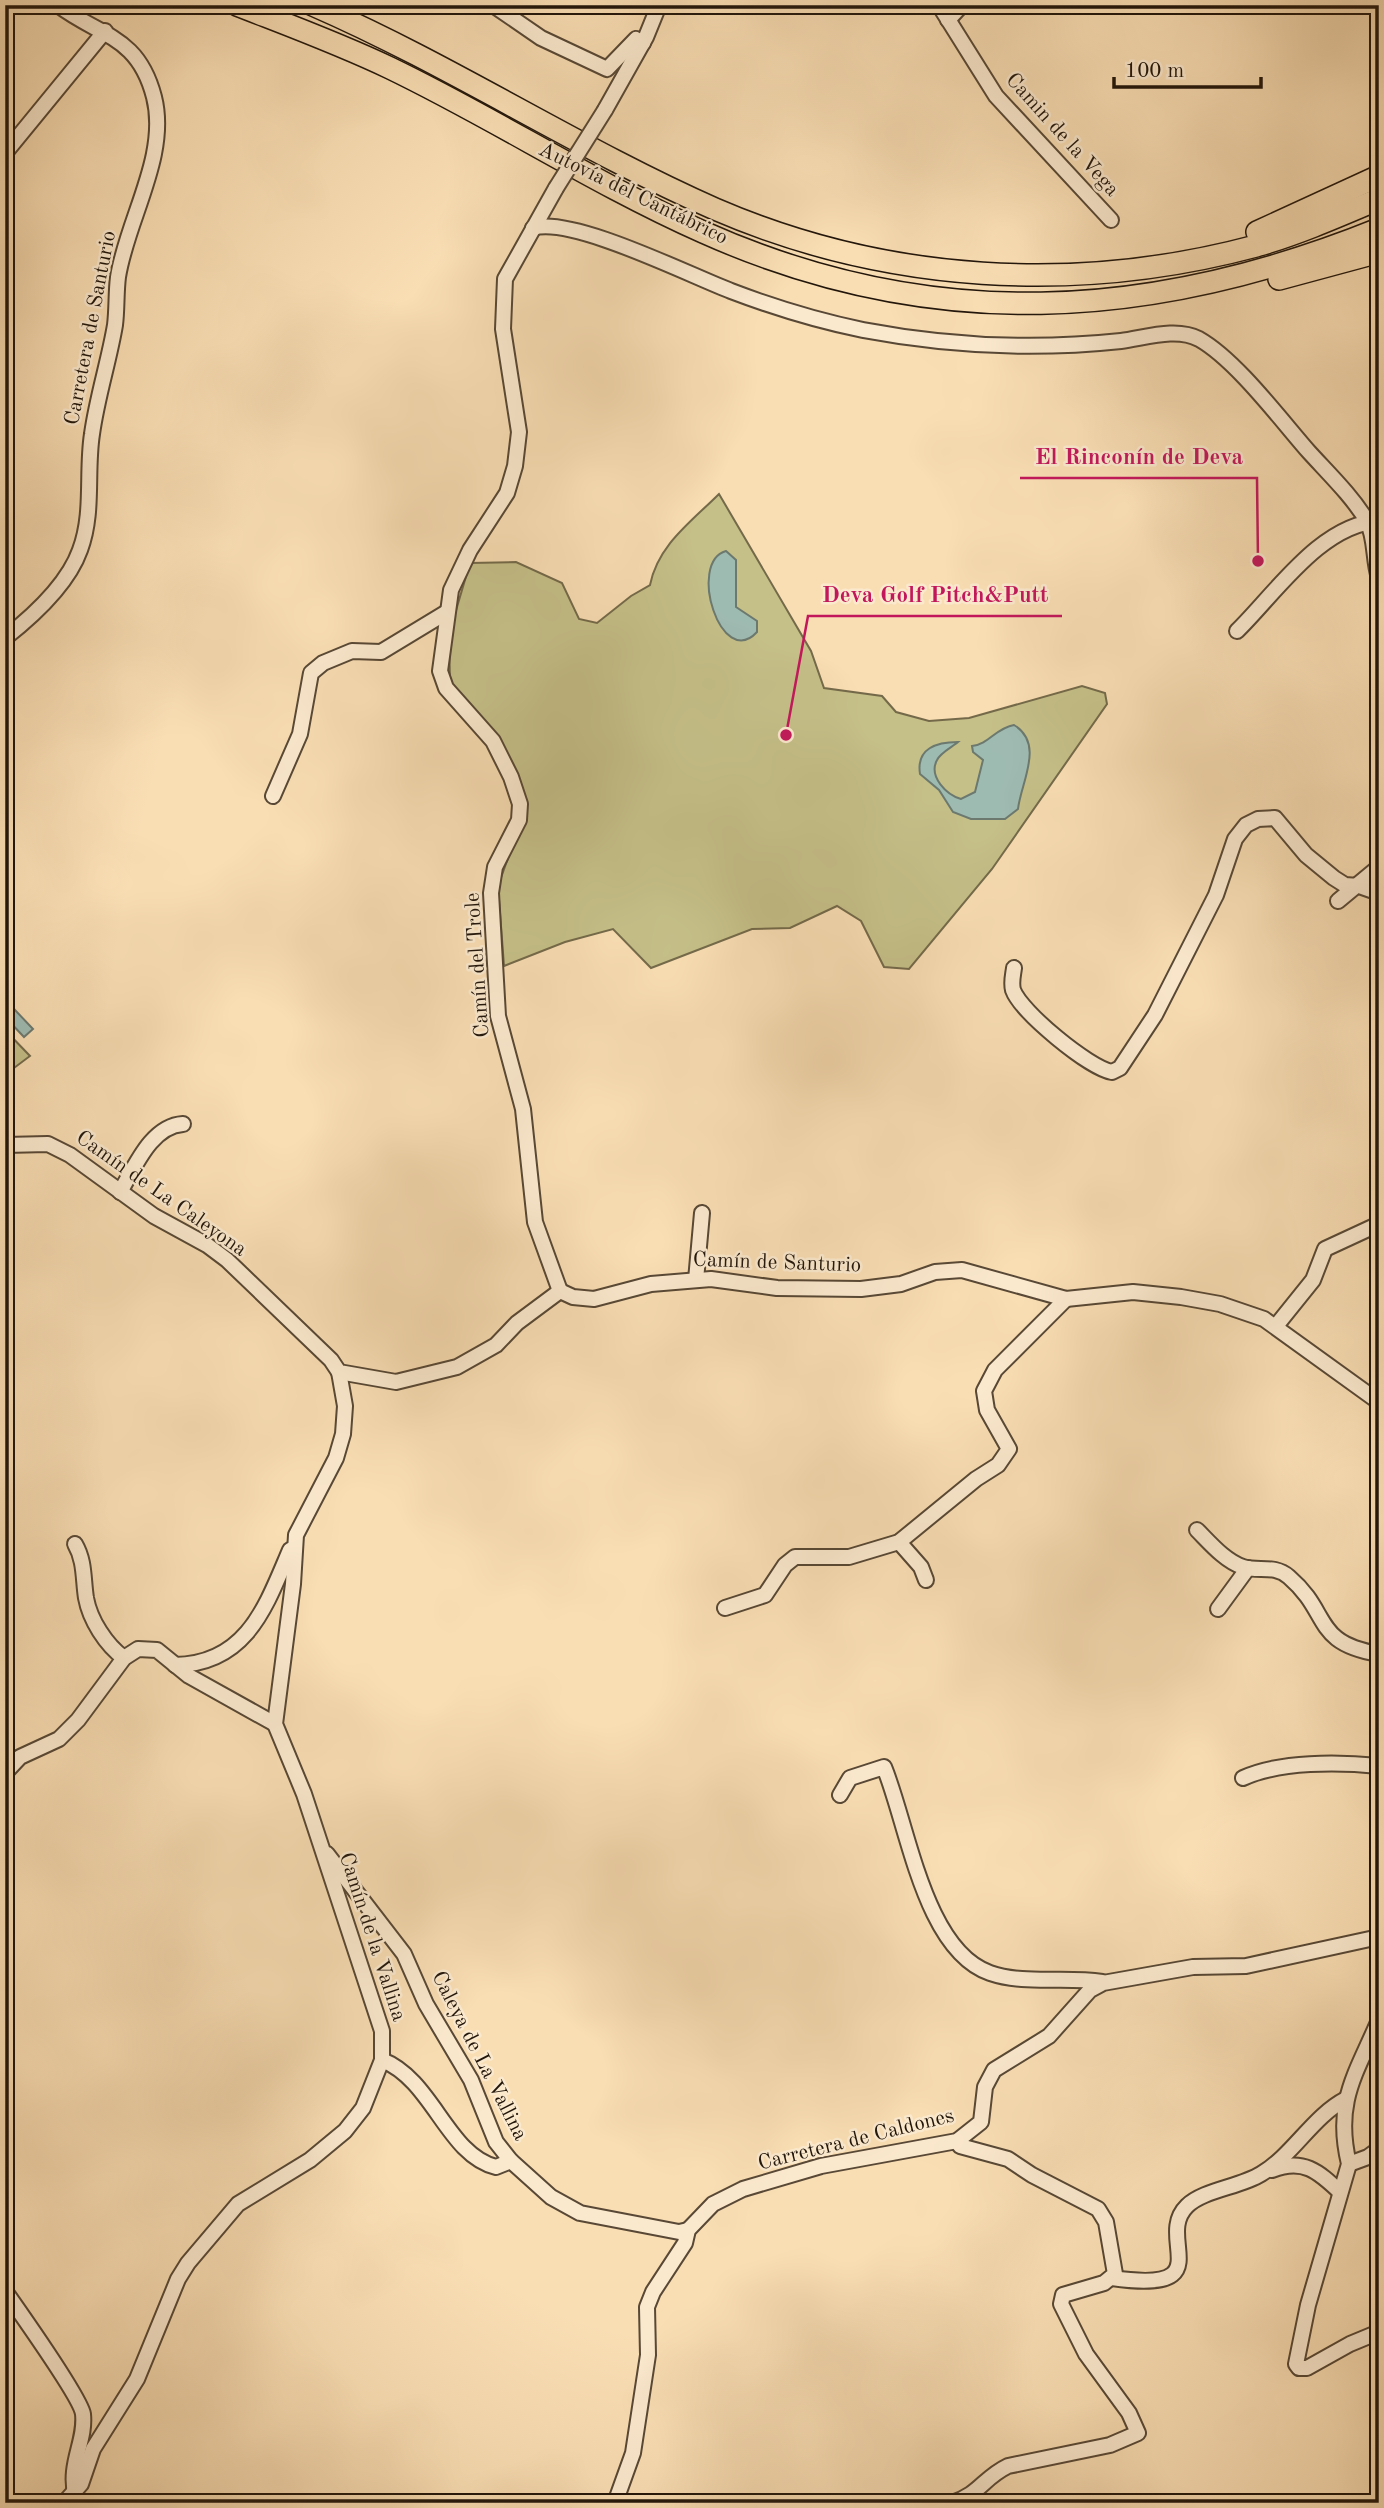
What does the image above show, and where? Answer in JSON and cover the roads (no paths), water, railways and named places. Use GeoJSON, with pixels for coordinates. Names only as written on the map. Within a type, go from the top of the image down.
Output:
{"type":"FeatureCollection","features":[{"type":"Feature","properties":{"kind":"highway","name":"Autovía del Cantábrico"},"geometry":{"type":"LineString","coordinates":[[237,5],[390,68],[626,195],[705,233],[789,264],[844,279],[953,301],[1042,306],[1125,300],[1193,288],[1271,269],[1379,229]]}},
{"type":"Feature","properties":{"kind":"highway","name":"Autovía del Cantábrico"},"geometry":{"type":"LineString","coordinates":[[313,5],[396,43],[647,175],[762,227],[833,249],[952,271],[1024,277],[1103,275],[1182,263],[1259,245],[1379,200]]}},
{"type":"Feature","properties":{"kind":"highway"},"geometry":{"type":"LineString","coordinates":[[762,227],[887,255],[955,264],[1026,268],[1101,266],[1181,254],[1256,233],[1379,176]]}},
{"type":"Feature","properties":{"kind":"highway"},"geometry":{"type":"LineString","coordinates":[[1125,300],[1161,301],[1218,293],[1379,251]]}},
{"type":"Feature","properties":{"kind":"street","name":"Carretera de Santurio"},"geometry":{"type":"LineString","coordinates":[[5,638],[58,586],[80,552],[87,524],[92,433],[116,322],[118,277],[157,127],[157,111],[148,78],[125,45],[58,5]]}},
{"type":"Feature","properties":{"kind":"street"},"geometry":{"type":"LineString","coordinates":[[493,5],[541,38],[607,69],[636,38],[643,43]]}},
{"type":"Feature","properties":{"kind":"street","name":"Camín del Trole"},"geometry":{"type":"LineString","coordinates":[[560,1291],[535,1222],[523,1109],[498,1016],[491,893],[495,867],[519,820],[520,804],[512,777],[493,741],[446,688],[440,670],[440,656],[451,590],[461,566],[507,493],[515,466],[519,432],[503,329],[505,279],[643,43],[659,5]]}},
{"type":"Feature","properties":{"kind":"street","name":"Camin de la Vega"},"geometry":{"type":"LineString","coordinates":[[939,5],[996,96],[1111,220]]}},
{"type":"Feature","properties":{"kind":"street"},"geometry":{"type":"LineString","coordinates":[[948,20],[962,5]]}},
{"type":"Feature","properties":{"kind":"street"},"geometry":{"type":"LineString","coordinates":[[5,153],[105,31]]}},
{"type":"Feature","properties":{"kind":"street"},"geometry":{"type":"LineString","coordinates":[[546,205],[565,228]]}},
{"type":"Feature","properties":{"kind":"street"},"geometry":{"type":"LineString","coordinates":[[533,228],[545,224],[565,228],[633,251],[733,292],[862,330],[952,342],[1012,345],[1060,345],[1165,334],[1188,335],[1199,340],[1228,363],[1373,522],[1379,578]]}},
{"type":"Feature","properties":{"kind":"street"},"geometry":{"type":"LineString","coordinates":[[1237,631],[1275,589],[1333,537],[1373,522]]}},
{"type":"Feature","properties":{"kind":"street"},"geometry":{"type":"LineString","coordinates":[[273,796],[300,734],[312,673],[323,663],[352,650],[381,652],[447,612]]}},
{"type":"Feature","properties":{"kind":"street"},"geometry":{"type":"LineString","coordinates":[[1014,968],[1011,981],[1014,992],[1042,1024],[1103,1070],[1112,1072],[1119,1068],[1155,1015],[1211,906],[1235,839],[1247,825],[1267,817],[1279,821],[1315,863],[1345,885],[1359,886],[1379,893]]}},
{"type":"Feature","properties":{"kind":"street"},"geometry":{"type":"LineString","coordinates":[[1338,901],[1379,867]]}},
{"type":"Feature","properties":{"kind":"street"},"geometry":{"type":"LineString","coordinates":[[120,1192],[155,1138],[171,1126],[183,1124]]}},
{"type":"Feature","properties":{"kind":"street","name":"Camín de La Caleyona"},"geometry":{"type":"LineString","coordinates":[[5,1145],[48,1144],[70,1155],[120,1192],[227,1261],[331,1360],[339,1372]]}},
{"type":"Feature","properties":{"kind":"street"},"geometry":{"type":"LineString","coordinates":[[696,1279],[702,1213]]}},
{"type":"Feature","properties":{"kind":"street"},"geometry":{"type":"LineString","coordinates":[[1276,1326],[1312,1280],[1323,1252],[1330,1245],[1355,1237],[1379,1223]]}},
{"type":"Feature","properties":{"kind":"street","name":"Camín de Santurio"},"geometry":{"type":"LineString","coordinates":[[560,1291],[573,1297],[594,1299],[651,1284],[696,1279],[733,1280],[762,1287],[836,1290],[901,1284],[935,1272],[962,1270],[1066,1299],[1133,1292],[1181,1297],[1220,1304],[1276,1326],[1323,1364],[1379,1402]]}},
{"type":"Feature","properties":{"kind":"street"},"geometry":{"type":"LineString","coordinates":[[5,1773],[20,1757],[52,1744],[65,1733],[132,1651],[151,1648],[275,1724],[296,1535],[304,1515],[336,1458],[343,1434],[345,1406],[339,1372],[396,1382],[447,1371],[496,1345],[517,1323],[560,1291]]}},
{"type":"Feature","properties":{"kind":"street"},"geometry":{"type":"LineString","coordinates":[[725,1608],[765,1595],[785,1564],[795,1557],[849,1557],[899,1542],[1004,1460],[1009,1449],[987,1410],[984,1391],[995,1370],[1066,1299]]}},
{"type":"Feature","properties":{"kind":"street"},"geometry":{"type":"LineString","coordinates":[[1197,1530],[1225,1557],[1248,1568],[1265,1567],[1284,1573],[1303,1591],[1337,1641],[1352,1650],[1379,1654]]}},
{"type":"Feature","properties":{"kind":"street"},"geometry":{"type":"LineString","coordinates":[[899,1542],[922,1567],[926,1580]]}},
{"type":"Feature","properties":{"kind":"street"},"geometry":{"type":"LineString","coordinates":[[75,1544],[83,1561],[92,1616],[115,1651],[124,1658]]}},
{"type":"Feature","properties":{"kind":"street"},"geometry":{"type":"LineString","coordinates":[[175,1665],[197,1662],[241,1643],[259,1616],[290,1550],[296,1547]]}},
{"type":"Feature","properties":{"kind":"street"},"geometry":{"type":"LineString","coordinates":[[1218,1609],[1248,1568]]}},
{"type":"Feature","properties":{"kind":"street","name":"Camín de la Vallina"},"geometry":{"type":"LineString","coordinates":[[71,2499],[85,2476],[93,2449],[137,2379],[178,2279],[188,2263],[238,2204],[310,2160],[345,2131],[363,2108],[382,2060],[382,2031],[295,1769],[275,1724]]}},
{"type":"Feature","properties":{"kind":"street"},"geometry":{"type":"LineString","coordinates":[[1243,1778],[1275,1769],[1330,1762],[1379,1766]]}},
{"type":"Feature","properties":{"kind":"street"},"geometry":{"type":"LineString","coordinates":[[840,1795],[850,1778],[884,1767],[898,1800],[910,1856],[957,1952],[980,1968],[1002,1976],[1103,1983],[1193,1968],[1246,1966],[1379,1937]]}},
{"type":"Feature","properties":{"kind":"street","name":"Caleya de La Vallina"},"geometry":{"type":"LineString","coordinates":[[320,1845],[404,1954],[426,2004],[471,2080],[496,2142],[511,2161],[551,2197],[579,2213],[679,2232],[688,2230]]}},
{"type":"Feature","properties":{"kind":"street","name":"Carretera de Caldones"},"geometry":{"type":"LineString","coordinates":[[615,2503],[633,2453],[648,2355],[648,2307],[653,2292],[685,2243],[688,2230],[713,2204],[794,2172],[957,2141],[981,2122],[985,2087],[994,2070],[1049,2036],[1090,1990],[1103,1983]]}},
{"type":"Feature","properties":{"kind":"street"},"geometry":{"type":"LineString","coordinates":[[1379,2020],[1346,2099],[1343,2141],[1349,2164],[1308,2305],[1296,2364],[1303,2369],[1312,2366],[1350,2344],[1379,2332]]}},
{"type":"Feature","properties":{"kind":"street"},"geometry":{"type":"LineString","coordinates":[[382,2060],[399,2070],[421,2089],[476,2158],[496,2167],[511,2161]]}},
{"type":"Feature","properties":{"kind":"street"},"geometry":{"type":"LineString","coordinates":[[1261,2174],[1346,2099]]}},
{"type":"Feature","properties":{"kind":"street"},"geometry":{"type":"LineString","coordinates":[[957,2141],[960,2146],[1008,2159],[1032,2175],[1098,2208],[1108,2229],[1115,2267],[1112,2278]]}},
{"type":"Feature","properties":{"kind":"street"},"geometry":{"type":"LineString","coordinates":[[1349,2164],[1379,2149]]}},
{"type":"Feature","properties":{"kind":"street"},"geometry":{"type":"LineString","coordinates":[[952,2503],[974,2494],[992,2474],[1008,2466],[1110,2445],[1138,2433],[1129,2413],[1086,2354],[1061,2304],[1063,2295],[1112,2278],[1153,2283],[1170,2276],[1177,2262],[1179,2220],[1185,2207],[1199,2197],[1224,2191],[1279,2167],[1302,2164],[1316,2170],[1340,2192]]}},
{"type":"Feature","properties":{"kind":"street"},"geometry":{"type":"LineString","coordinates":[[5,2291],[72,2390],[83,2412],[71,2477],[71,2499]]}},
{"type":"Feature","properties":{"kind":"water"},"geometry":{"type":"Polygon","coordinates":[[[726,551],[736,560],[736,607],[757,621],[757,632],[744,640],[731,637],[721,626],[713,610],[709,592],[709,574],[715,559],[726,551]]]}},
{"type":"Feature","properties":{"kind":"water"},"geometry":{"type":"Polygon","coordinates":[[[1014,725],[1023,733],[1030,753],[1018,809],[1005,819],[971,819],[953,812],[939,790],[920,774],[921,758],[925,752],[936,745],[958,742],[939,757],[935,773],[940,784],[950,794],[961,799],[975,792],[983,760],[973,752],[972,746],[1014,725]]]}},
{"type":"Feature","properties":{"kind":"water"},"geometry":{"type":"Polygon","coordinates":[[[15,1010],[33,1029],[24,1037],[6,1018],[15,1010]]]}},
{"type":"Feature","properties":{"kind":"place","name":"El Rinconín de Deva"},"geometry":{"type":"Point","coordinates":[1258,561]}},
{"type":"Feature","properties":{"kind":"place","name":"Deva Golf Pitch&Putt"},"geometry":{"type":"Point","coordinates":[786,735]}}]}
